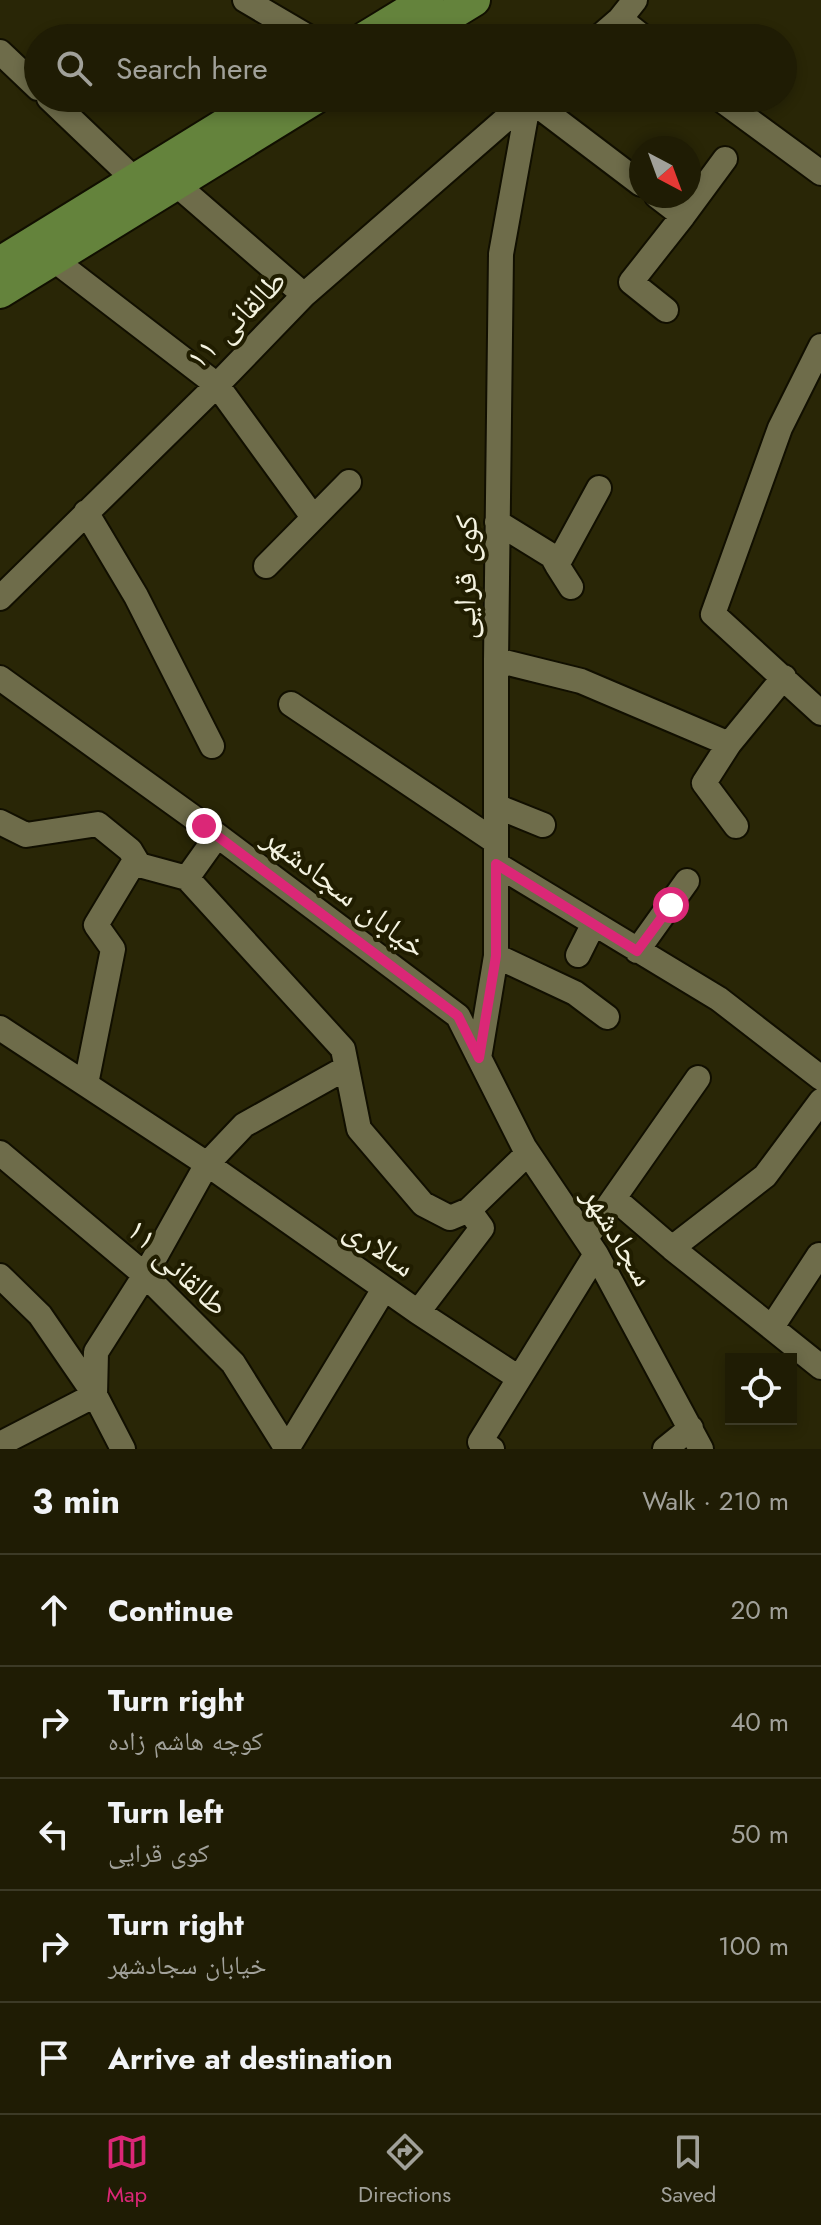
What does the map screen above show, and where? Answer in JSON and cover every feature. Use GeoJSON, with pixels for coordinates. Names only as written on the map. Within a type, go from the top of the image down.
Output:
{"type":"FeatureCollection","features":[{"type":"Feature","properties":{"kind":"main road"},"geometry":{"type":"LineString","coordinates":[[388,24],[427,0]]}},
{"type":"Feature","properties":{"kind":"main road"},"geometry":{"type":"LineString","coordinates":[[435,24],[474,0]]}},
{"type":"Feature","properties":{"kind":"main road"},"geometry":{"type":"LineString","coordinates":[[0,263],[245,112]]}},
{"type":"Feature","properties":{"kind":"main road"},"geometry":{"type":"LineString","coordinates":[[0,292],[292,112]]}},
{"type":"Feature","properties":{"kind":"street"},"geometry":{"type":"LineString","coordinates":[[245,0],[286,24]]}},
{"type":"Feature","properties":{"kind":"street"},"geometry":{"type":"LineString","coordinates":[[612,24],[627,9]]}},
{"type":"Feature","properties":{"kind":"street"},"geometry":{"type":"LineString","coordinates":[[0,52],[24,75]]}},
{"type":"Feature","properties":{"kind":"street"},"geometry":{"type":"LineString","coordinates":[[64,112],[135,180]]}},
{"type":"Feature","properties":{"kind":"street","name":"طالقانی ۱۱"},"geometry":{"type":"LineString","coordinates":[[0,598],[304,295],[514,112]]}},
{"type":"Feature","properties":{"kind":"street","name":"کوی قرایی"},"geometry":{"type":"LineString","coordinates":[[479,1058],[496,956],[501,254],[527,112]]}},
{"type":"Feature","properties":{"kind":"street"},"geometry":{"type":"LineString","coordinates":[[548,112],[629,175]]}},
{"type":"Feature","properties":{"kind":"street"},"geometry":{"type":"LineString","coordinates":[[738,112],[821,173]]}},
{"type":"Feature","properties":{"kind":"street"},"geometry":{"type":"LineString","coordinates":[[666,310],[631,282],[725,159]]}},
{"type":"Feature","properties":{"kind":"street"},"geometry":{"type":"LineString","coordinates":[[176,184],[304,295]]}},
{"type":"Feature","properties":{"kind":"street"},"geometry":{"type":"LineString","coordinates":[[673,208],[683,216]]}},
{"type":"Feature","properties":{"kind":"street"},"geometry":{"type":"LineString","coordinates":[[53,259],[217,385],[313,517]]}},
{"type":"Feature","properties":{"kind":"street"},"geometry":{"type":"LineString","coordinates":[[820,711],[713,614],[780,428],[821,346]]}},
{"type":"Feature","properties":{"kind":"street"},"geometry":{"type":"LineString","coordinates":[[266,566],[349,482]]}},
{"type":"Feature","properties":{"kind":"street"},"geometry":{"type":"LineString","coordinates":[[557,565],[599,488]]}},
{"type":"Feature","properties":{"kind":"street"},"geometry":{"type":"LineString","coordinates":[[86,512],[136,596],[212,746]]}},
{"type":"Feature","properties":{"kind":"street"},"geometry":{"type":"LineString","coordinates":[[497,522],[552,556],[571,587]]}},
{"type":"Feature","properties":{"kind":"street"},"geometry":{"type":"LineString","coordinates":[[496,660],[581,681],[729,744]]}},
{"type":"Feature","properties":{"kind":"street"},"geometry":{"type":"LineString","coordinates":[[736,826],[704,783],[729,744],[784,677]]}},
{"type":"Feature","properties":{"kind":"street","name":"خیابان سجادشهر"},"geometry":{"type":"LineString","coordinates":[[0,678],[458,1016],[479,1058]]}},
{"type":"Feature","properties":{"kind":"street"},"geometry":{"type":"LineString","coordinates":[[291,704],[593,925],[719,999],[821,1078]]}},
{"type":"Feature","properties":{"kind":"street"},"geometry":{"type":"LineString","coordinates":[[496,806],[543,825]]}},
{"type":"Feature","properties":{"kind":"street"},"geometry":{"type":"LineString","coordinates":[[0,822],[26,835],[98,824],[130,850],[139,865]]}},
{"type":"Feature","properties":{"kind":"street"},"geometry":{"type":"LineString","coordinates":[[187,878],[217,836]]}},
{"type":"Feature","properties":{"kind":"street"},"geometry":{"type":"LineString","coordinates":[[86,1084],[113,949],[96,925],[131,867],[139,865],[187,878],[343,1049],[359,1129],[423,1204],[450,1218],[469,1210],[528,1153]]}},
{"type":"Feature","properties":{"kind":"street"},"geometry":{"type":"LineString","coordinates":[[637,951],[687,881]]}},
{"type":"Feature","properties":{"kind":"street"},"geometry":{"type":"LineString","coordinates":[[578,955],[593,925]]}},
{"type":"Feature","properties":{"kind":"street"},"geometry":{"type":"LineString","coordinates":[[496,956],[575,993],[607,1017]]}},
{"type":"Feature","properties":{"kind":"street","name":"سالاری"},"geometry":{"type":"LineString","coordinates":[[0,1028],[207,1164],[384,1289],[519,1378]]}},
{"type":"Feature","properties":{"kind":"street","name":"سجادشهر"},"geometry":{"type":"LineString","coordinates":[[479,1058],[528,1153],[591,1246],[696,1439]]}},
{"type":"Feature","properties":{"kind":"street"},"geometry":{"type":"LineString","coordinates":[[95,1395],[96,1352],[145,1275],[207,1164],[244,1125],[346,1068]]}},
{"type":"Feature","properties":{"kind":"street"},"geometry":{"type":"LineString","coordinates":[[492,1449],[480,1442],[519,1378],[615,1199],[698,1078]]}},
{"type":"Feature","properties":{"kind":"street"},"geometry":{"type":"LineString","coordinates":[[672,1248],[765,1176],[821,1101]]}},
{"type":"Feature","properties":{"kind":"street","name":"طالقانی ۱۱"},"geometry":{"type":"LineString","coordinates":[[0,1153],[145,1275],[233,1363],[287,1449]]}},
{"type":"Feature","properties":{"kind":"street"},"geometry":{"type":"LineString","coordinates":[[615,1199],[821,1367]]}},
{"type":"Feature","properties":{"kind":"street"},"geometry":{"type":"LineString","coordinates":[[418,1312],[482,1228],[469,1210]]}},
{"type":"Feature","properties":{"kind":"street"},"geometry":{"type":"LineString","coordinates":[[772,1327],[820,1256]]}},
{"type":"Feature","properties":{"kind":"street"},"geometry":{"type":"LineString","coordinates":[[0,1276],[40,1315],[95,1395],[123,1449]]}},
{"type":"Feature","properties":{"kind":"street"},"geometry":{"type":"LineString","coordinates":[[287,1449],[384,1289]]}},
{"type":"Feature","properties":{"kind":"street"},"geometry":{"type":"LineString","coordinates":[[0,1444],[95,1395]]}},
{"type":"Feature","properties":{"kind":"street"},"geometry":{"type":"LineString","coordinates":[[665,1449],[696,1439]]}},
{"type":"Feature","properties":{"kind":"route"},"geometry":{"type":"LineString","coordinates":[[204,826],[458,1016],[479,1058],[496,956],[496,864],[637,951],[671,905]]}}]}
